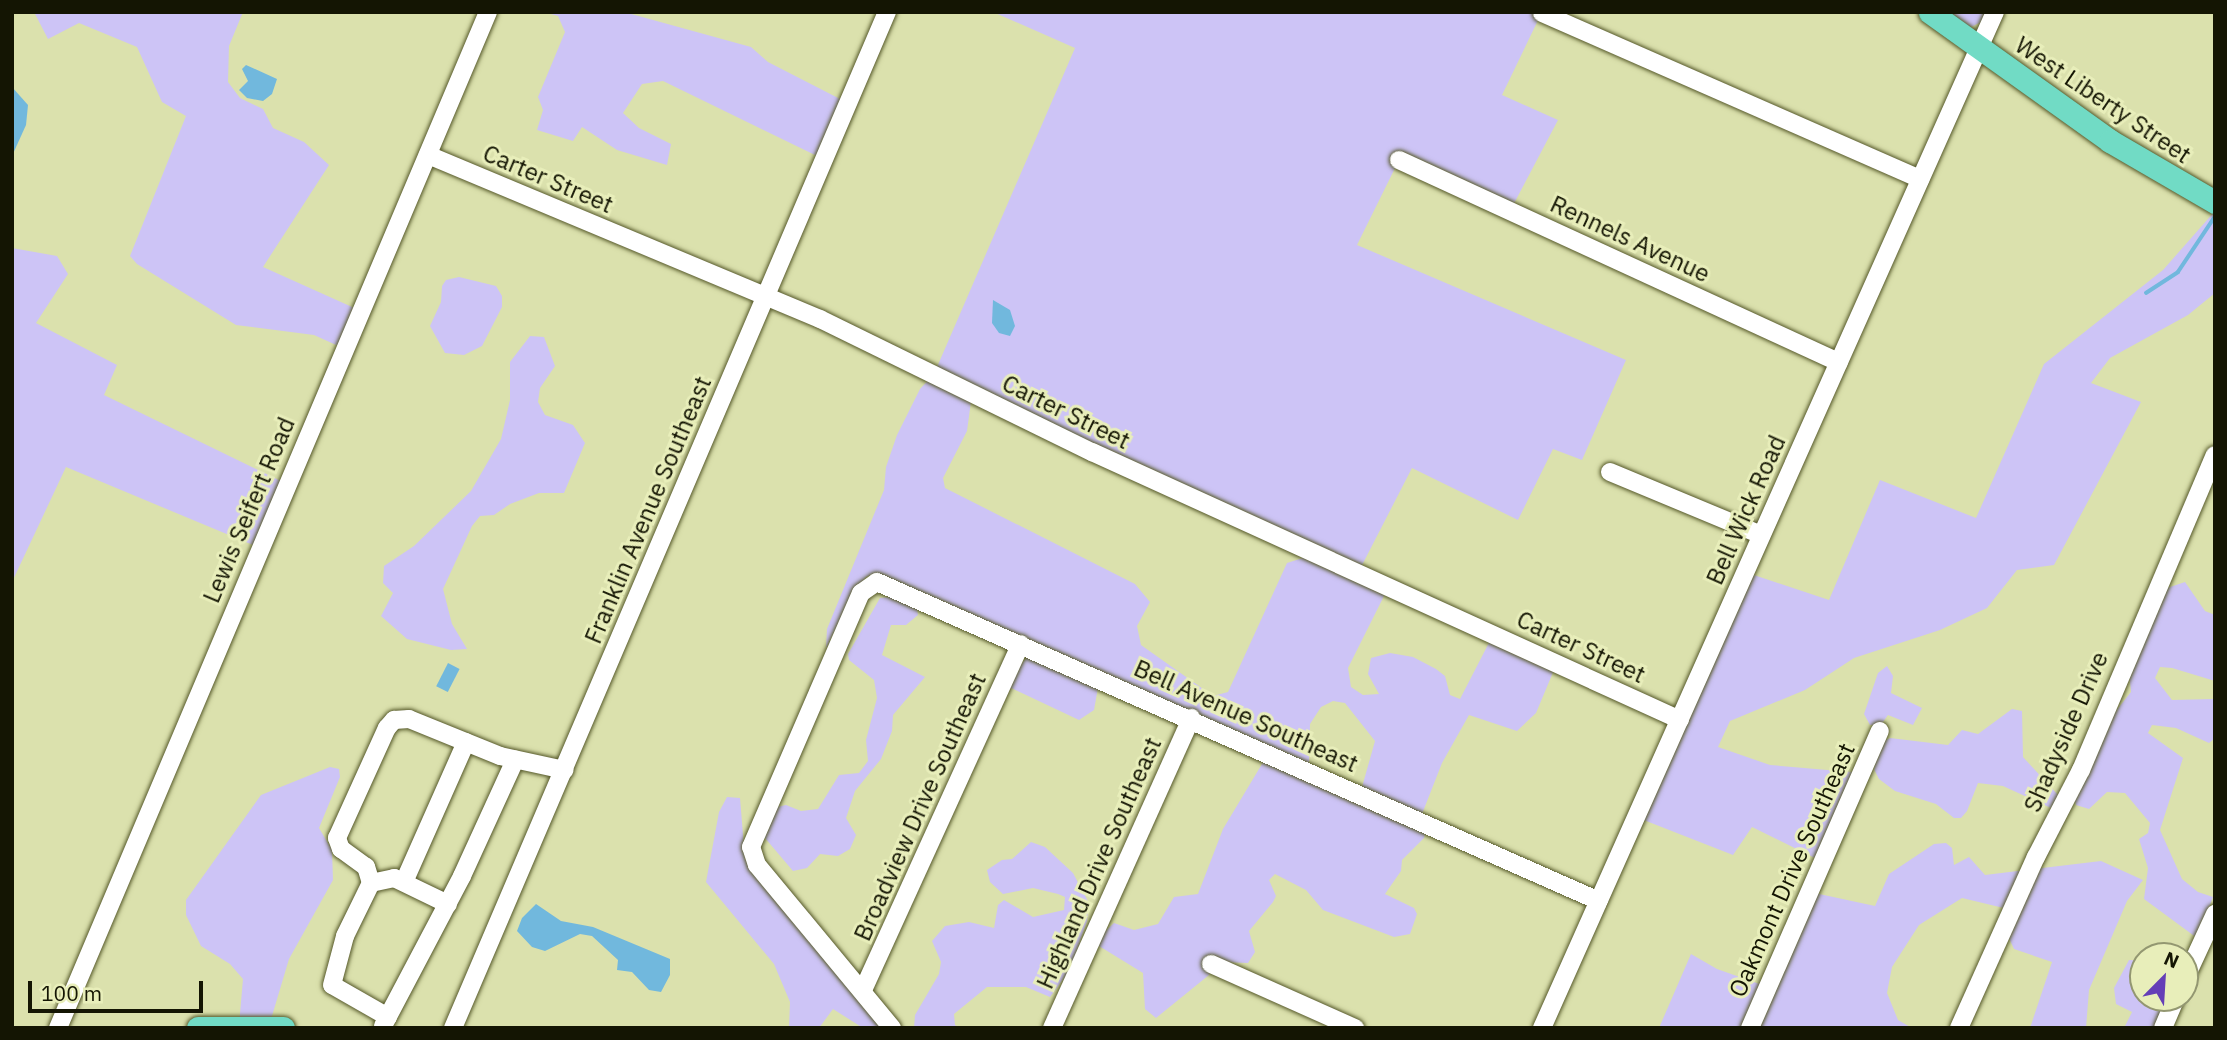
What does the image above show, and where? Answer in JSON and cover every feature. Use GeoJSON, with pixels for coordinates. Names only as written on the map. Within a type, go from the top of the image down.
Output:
{"type":"FeatureCollection","features":[{"type":"Feature","properties":{"kind":"main road","name":"West Liberty Street"},"geometry":{"type":"LineString","coordinates":[[1930,12],[2130,154],[2215,202]]}},
{"type":"Feature","properties":{"kind":"main road"},"geometry":{"type":"LineString","coordinates":[[198,1028],[283,1028]]}},
{"type":"Feature","properties":{"kind":"street","name":"Lewis Seifert Road"},"geometry":{"type":"LineString","coordinates":[[58,1028],[488,12]]}},
{"type":"Feature","properties":{"kind":"street","name":"Franklin Avenue Southeast"},"geometry":{"type":"LineString","coordinates":[[453,1028],[887,12]]}},
{"type":"Feature","properties":{"kind":"street","name":"Bell Wick Road"},"geometry":{"type":"LineString","coordinates":[[1542,1028],[1995,12]]}},
{"type":"Feature","properties":{"kind":"street"},"geometry":{"type":"LineString","coordinates":[[1542,13],[1920,179]]}},
{"type":"Feature","properties":{"kind":"street","name":"Carter Street"},"geometry":{"type":"LineString","coordinates":[[428,155],[878,346],[1092,452],[1680,720]]}},
{"type":"Feature","properties":{"kind":"street","name":"Rennels Avenue"},"geometry":{"type":"LineString","coordinates":[[1399,160],[1839,362]]}},
{"type":"Feature","properties":{"kind":"street","name":"Shadyside Drive"},"geometry":{"type":"LineString","coordinates":[[1959,1028],[2036,857],[2081,770],[2215,455]]}},
{"type":"Feature","properties":{"kind":"street"},"geometry":{"type":"LineString","coordinates":[[1610,472],[1761,535]]}},
{"type":"Feature","properties":{"kind":"street","name":"Bell Avenue Southeast"},"geometry":{"type":"LineString","coordinates":[[863,990],[757,864],[751,847],[861,593],[870,584],[883,583],[1599,901]]}},
{"type":"Feature","properties":{"kind":"street","name":"Broadview Drive Southeast"},"geometry":{"type":"LineString","coordinates":[[863,990],[1021,644]]}},
{"type":"Feature","properties":{"kind":"street","name":"Highland Drive Southeast"},"geometry":{"type":"LineString","coordinates":[[1052,1028],[1191,718]]}},
{"type":"Feature","properties":{"kind":"street"},"geometry":{"type":"LineString","coordinates":[[515,760],[448,904],[385,1023],[332,985],[345,936],[371,883],[366,867],[341,849],[337,838],[387,728],[394,720],[409,719],[515,760],[564,769]]}},
{"type":"Feature","properties":{"kind":"street","name":"Oakmont Drive Southeast"},"geometry":{"type":"LineString","coordinates":[[1749,1028],[1880,731]]}},
{"type":"Feature","properties":{"kind":"street"},"geometry":{"type":"LineString","coordinates":[[404,882],[466,742]]}},
{"type":"Feature","properties":{"kind":"street"},"geometry":{"type":"LineString","coordinates":[[371,883],[394,878],[448,904]]}},
{"type":"Feature","properties":{"kind":"street"},"geometry":{"type":"LineString","coordinates":[[2199,949],[2215,914]]}},
{"type":"Feature","properties":{"kind":"street"},"geometry":{"type":"LineString","coordinates":[[1211,964],[1355,1028]]}},
{"type":"Feature","properties":{"kind":"street"},"geometry":{"type":"LineString","coordinates":[[863,990],[892,1028]]}},
{"type":"Feature","properties":{"kind":"shaded area"},"geometry":{"type":"Polygon","coordinates":[[[34,12],[243,12],[229,46],[228,82],[240,98],[263,109],[273,128],[304,142],[329,165],[263,267],[361,311],[345,349],[314,335],[236,325],[137,264],[130,256],[186,116],[162,102],[137,47],[79,23],[48,39],[34,12]]]}},
{"type":"Feature","properties":{"kind":"shaded area"},"geometry":{"type":"Polygon","coordinates":[[[544,12],[624,12],[751,47],[768,62],[842,100],[817,156],[663,81],[642,84],[623,113],[639,128],[671,144],[667,165],[617,150],[582,127],[573,141],[537,130],[543,110],[538,97],[565,32],[558,16],[544,12]]]}},
{"type":"Feature","properties":{"kind":"shaded area"},"geometry":{"type":"Polygon","coordinates":[[[993,12],[1542,12],[1502,95],[1558,120],[1510,211],[1399,160],[1357,245],[1626,360],[1582,460],[1553,449],[1518,520],[1412,468],[1359,571],[972,394],[967,431],[943,478],[945,488],[1135,584],[1150,602],[1137,626],[1141,645],[1213,696],[1228,692],[1287,563],[1312,555],[1388,588],[1348,668],[1351,687],[1363,695],[1379,694],[1368,674],[1371,658],[1390,653],[1413,657],[1436,669],[1445,676],[1450,695],[1460,699],[1493,635],[1554,670],[1536,713],[1517,731],[1469,715],[1442,763],[1422,814],[1362,787],[1375,741],[1345,703],[1333,701],[1321,707],[1310,724],[1309,763],[876,573],[866,577],[852,596],[826,648],[827,629],[884,490],[886,467],[897,435],[920,389],[934,374],[1075,48],[993,12]]]}},
{"type":"Feature","properties":{"kind":"shaded area"},"geometry":{"type":"Polygon","coordinates":[[[1945,12],[1987,12],[1981,22],[1971,27],[1945,12]]]}},
{"type":"Feature","properties":{"kind":"shaded area"},"geometry":{"type":"Polygon","coordinates":[[[2215,211],[2215,293],[2188,315],[2110,358],[2091,383],[2141,402],[2054,565],[2017,570],[1987,608],[1940,630],[1854,658],[1805,690],[1730,721],[1718,747],[1770,765],[1862,773],[1823,862],[1752,827],[1733,855],[1636,817],[1745,572],[1829,600],[1880,480],[1976,518],[2044,364],[2163,270],[2215,211]]]}},
{"type":"Feature","properties":{"kind":"shaded area"},"geometry":{"type":"Polygon","coordinates":[[[12,248],[57,256],[68,274],[36,323],[117,365],[104,395],[287,484],[260,548],[66,467],[12,582],[12,248]]]}},
{"type":"Feature","properties":{"kind":"shaded area"},"geometry":{"type":"Polygon","coordinates":[[[459,277],[496,286],[502,296],[502,307],[482,346],[464,355],[445,353],[430,326],[441,302],[442,286],[446,280],[459,277]]]}},
{"type":"Feature","properties":{"kind":"shaded area"},"geometry":{"type":"Polygon","coordinates":[[[530,336],[544,337],[555,366],[540,388],[538,402],[545,415],[573,425],[585,443],[564,493],[539,493],[510,504],[494,515],[480,516],[472,526],[443,589],[452,624],[467,649],[451,650],[407,639],[381,616],[393,593],[383,583],[384,566],[414,546],[471,491],[501,439],[510,400],[510,362],[530,336]]]}},
{"type":"Feature","properties":{"kind":"shaded area"},"geometry":{"type":"Polygon","coordinates":[[[2185,582],[2205,611],[2215,615],[2215,681],[2160,667],[2155,678],[2172,700],[2213,699],[2215,738],[2209,743],[2176,728],[2152,725],[2148,733],[2183,758],[2160,830],[2182,879],[2198,892],[2213,897],[2197,938],[2144,899],[2148,868],[2139,839],[2148,833],[2150,823],[2125,793],[2107,792],[2089,809],[2076,805],[2074,797],[2115,712],[2131,692],[2128,663],[2161,590],[2185,582]]]}},
{"type":"Feature","properties":{"kind":"shaded area"},"geometry":{"type":"Polygon","coordinates":[[[899,596],[916,604],[918,615],[906,625],[891,625],[882,655],[925,677],[893,715],[892,731],[881,759],[855,791],[846,818],[856,835],[850,849],[838,856],[820,854],[807,868],[793,871],[765,838],[767,809],[786,805],[801,811],[818,809],[839,775],[859,773],[868,761],[866,740],[877,698],[874,680],[849,660],[848,654],[880,598],[899,596]]]}},
{"type":"Feature","properties":{"kind":"shaded area"},"geometry":{"type":"Polygon","coordinates":[[[1027,657],[1099,682],[1094,710],[1079,720],[1005,685],[1027,657]]]}},
{"type":"Feature","properties":{"kind":"shaded area"},"geometry":{"type":"Polygon","coordinates":[[[1887,666],[1893,676],[1891,693],[1922,708],[1913,725],[1888,715],[1880,726],[1870,725],[1864,714],[1878,673],[1887,666]]]}},
{"type":"Feature","properties":{"kind":"shaded area"},"geometry":{"type":"Polygon","coordinates":[[[2012,709],[2022,711],[2023,757],[2058,795],[2053,809],[2003,786],[1978,783],[1967,811],[1961,818],[1954,818],[1936,804],[1895,791],[1879,779],[1874,769],[1880,743],[1890,738],[1948,745],[1962,730],[1978,734],[2012,709]]]}},
{"type":"Feature","properties":{"kind":"shaded area"},"geometry":{"type":"Polygon","coordinates":[[[1265,759],[1427,828],[1424,838],[1402,860],[1401,871],[1385,894],[1414,908],[1417,914],[1410,934],[1394,937],[1323,910],[1306,890],[1275,874],[1269,880],[1276,896],[1249,931],[1255,952],[1248,963],[1218,962],[1209,975],[1156,1018],[1145,1009],[1143,973],[1099,946],[1100,936],[1114,923],[1134,930],[1158,924],[1174,897],[1198,894],[1223,829],[1265,759]]]}},
{"type":"Feature","properties":{"kind":"shaded area"},"geometry":{"type":"Polygon","coordinates":[[[330,767],[339,769],[340,777],[319,828],[332,850],[333,880],[289,959],[269,1026],[239,1025],[243,979],[230,964],[201,946],[186,915],[186,900],[261,795],[330,767]]]}},
{"type":"Feature","properties":{"kind":"shaded area"},"geometry":{"type":"Polygon","coordinates":[[[727,797],[740,798],[745,859],[882,1028],[863,1028],[833,1009],[819,1028],[789,1028],[790,1002],[774,964],[706,882],[719,812],[727,797]]]}},
{"type":"Feature","properties":{"kind":"shaded area"},"geometry":{"type":"Polygon","coordinates":[[[1031,842],[1045,847],[1073,873],[1089,903],[1087,921],[1070,970],[1050,997],[1026,987],[987,987],[954,1014],[955,1025],[960,1028],[914,1028],[915,1015],[939,974],[941,962],[932,941],[945,926],[969,922],[994,928],[998,905],[1004,900],[1033,917],[1064,910],[1065,897],[1058,894],[1033,888],[1003,894],[990,882],[987,870],[1002,860],[1012,859],[1031,842]]]}},
{"type":"Feature","properties":{"kind":"shaded area"},"geometry":{"type":"Polygon","coordinates":[[[1946,843],[1952,848],[1954,865],[1969,857],[1985,875],[2101,861],[2143,880],[2127,901],[2089,990],[2086,1028],[2030,1028],[2052,962],[2014,949],[2008,936],[2012,910],[1962,898],[1919,925],[1892,967],[1887,993],[1898,1020],[1912,1028],[1659,1028],[1691,954],[1717,969],[1768,987],[1810,892],[1875,906],[1889,874],[1934,844],[1946,843]]]}},
{"type":"Feature","properties":{"kind":"shaded area"},"geometry":{"type":"Polygon","coordinates":[[[2129,960],[2129,1010],[2116,1004],[2114,988],[2129,960]]]}},
{"type":"Feature","properties":{"kind":"shaded area"},"geometry":{"type":"Polygon","coordinates":[[[2132,1012],[2166,1012],[2159,1028],[2124,1028],[2132,1012]]]}},
{"type":"Feature","properties":{"kind":"water"},"geometry":{"type":"Polygon","coordinates":[[[246,65],[277,79],[272,94],[263,101],[247,98],[239,90],[248,81],[242,69],[246,65]]]}},
{"type":"Feature","properties":{"kind":"water"},"geometry":{"type":"Polygon","coordinates":[[[12,87],[28,105],[26,125],[12,156],[12,87]]]}},
{"type":"Feature","properties":{"kind":"water"},"geometry":{"type":"Polygon","coordinates":[[[993,300],[1010,310],[1015,326],[1010,336],[999,333],[992,323],[993,300]]]}},
{"type":"Feature","properties":{"kind":"water"},"geometry":{"type":"Polygon","coordinates":[[[448,663],[460,669],[448,692],[436,686],[448,663]]]}},
{"type":"Feature","properties":{"kind":"water"},"geometry":{"type":"Polygon","coordinates":[[[536,904],[561,921],[593,927],[670,959],[670,975],[661,992],[649,990],[632,972],[617,970],[618,960],[592,936],[580,934],[545,951],[532,947],[517,931],[522,918],[536,904]]]}},
{"type":"Feature","properties":{"kind":"waterway"},"geometry":{"type":"LineString","coordinates":[[2146,293],[2178,272],[2214,218]]}}]}
